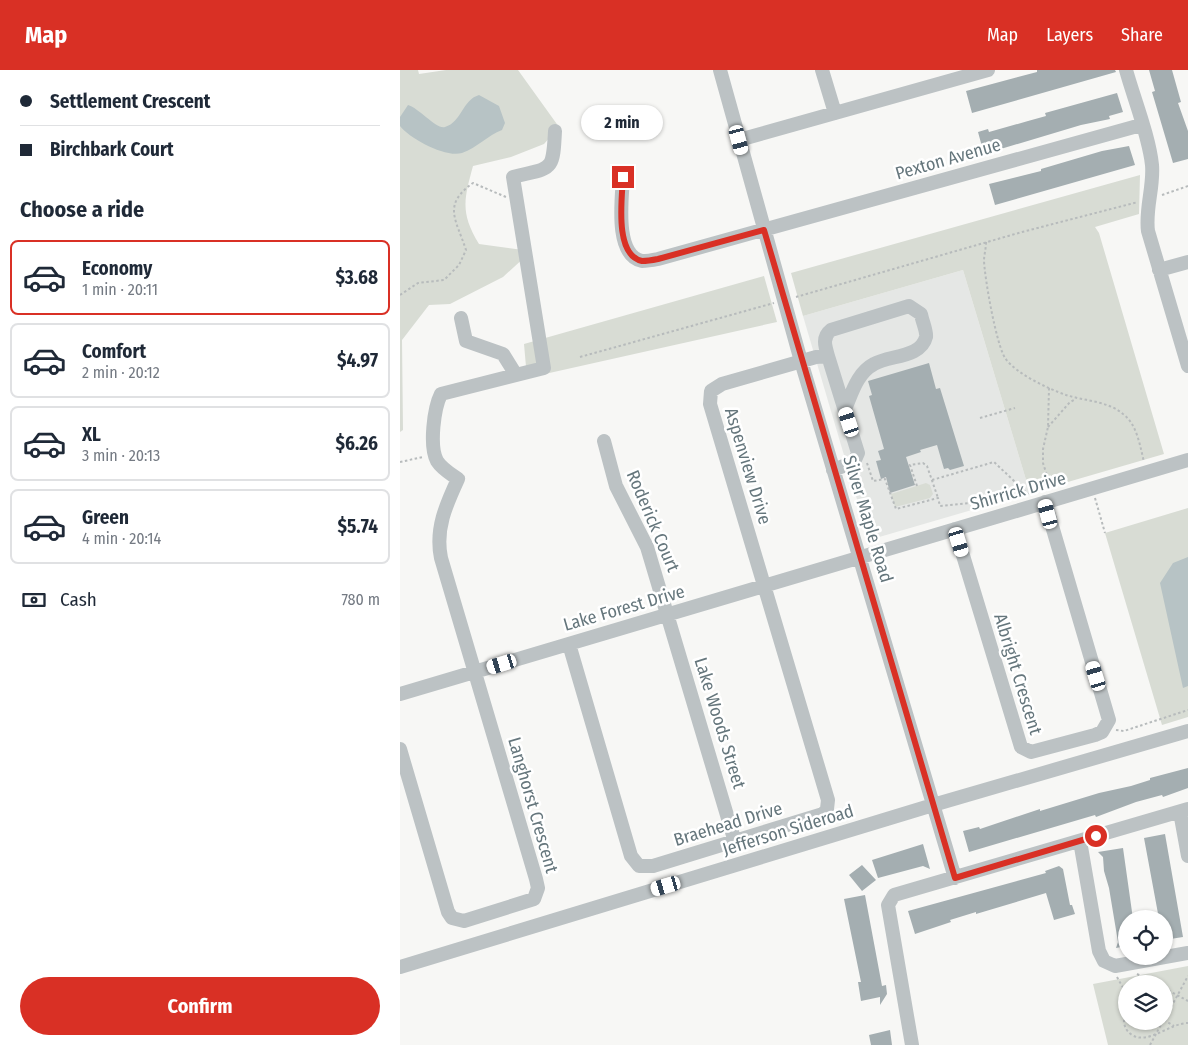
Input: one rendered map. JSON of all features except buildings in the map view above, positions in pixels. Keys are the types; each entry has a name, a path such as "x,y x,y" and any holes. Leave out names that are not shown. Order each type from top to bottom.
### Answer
{"street":[{"name":"Silver Maple Road","path":"720,70 801,361 955,878"},
{"path":"822,70 835,113"},
{"path":"739,140 988,70"},
{"path":"1126,70 1152,162 1148,231 1187,363"},
{"name":"Pexton Avenue","path":"623,177 621,206 623,241 631,255 642,261 658,259 1141,125"},
{"path":"474,672 439,551 442,516 458,479 441,467 436,459 435,406 441,394 544,368 513,177 546,168 554,160 555,131"},
{"path":"1159,270 1188,262"},
{"path":"833,470 854,462 858,453 828,356 824,341 826,334 831,330 909,306 921,314 926,335 922,344 917,350 873,364 859,378 845,409"},
{"path":"461,318 466,341 503,354 516,375"},
{"path":"801,361 828,356"},
{"name":"Aspenview Drive","path":"765,586 710,397 716,387 722,384 801,361"},
{"name":"Roderick Court","path":"604,441 616,486 647,547 668,615"},
{"name":"Shirrick Drive","path":"859,558 1188,460"},
{"name":"Albright Crescent","path":"955,529 1021,747 1031,752 1095,735 1102,732 1109,720 1045,502"},
{"name":"Lake Forest Drive","path":"400,694 859,558"},
{"name":"Braehead Drive","path":"569,644 634,861 646,867 735,842 818,817 823,814 828,805 765,586"},
{"name":"Lake Woods Street","path":"668,615 735,842"},
{"name":"Langhorst Crescent","path":"400,750 448,912 452,918 464,920 534,899 538,888 536,879 474,672"},
{"name":"Jefferson Sideroad","path":"400,967 933,805 1188,731"},
{"path":"912,1045 888,905 894,895 1184,810 1188,856"},
{"path":"1080,841 1099,951 1104,961 1115,966 1188,952"}],"path":[{"path":"400,295 418,283 444,280 459,266 466,250 453,211 459,193 473,183 518,202"},
{"path":"580,357 1188,186"},
{"path":"986,242 984,261 995,327 1006,358 1025,375 1049,388 1077,398 1109,404 1125,415 1135,430 1144,462"},
{"path":"1049,388 1048,427 1043,449 1043,463 1051,489"},
{"path":"1048,427 1070,402 1077,398"},
{"path":"980,418 1015,408"},
{"path":"400,462 426,456"},
{"path":"865,458 873,482 885,479 894,509 938,498"},
{"path":"932,480 994,462 1030,495"},
{"path":"917,486 910,465 923,463 927,466 940,506 981,502 986,508"},
{"path":"1093,488 1105,533"},
{"path":"1114,729 1124,731 1188,710"},
{"path":"1135,972 1140,975"},
{"path":"1173,1003 1188,976"},
{"path":"1173,994 1188,1001"},
{"path":"1128,1030 1130,1033 1141,1038 1188,1023"},
{"path":"1150,1045 1158,1030"}],"shaded area":[{"path":"400,70 418,70 419,74 446,70 518,70 559,127 544,144 511,157 473,166 467,188 466,214 479,244 523,250 526,256 503,277 450,304 429,305 402,340 403,430 400,432"},
{"path":"479,95 499,106 505,123 502,130 462,153 447,153 438,150 420,142 400,126 400,117 408,105 437,125 445,127 455,121 469,101"},
{"path":"1140,175 1139,214 1095,227 1099,233 1164,454 1030,493 963,270 803,316 791,273"},
{"path":"963,270 1030,493 869,540 803,316"},
{"path":"764,276 777,322 527,378 524,344"},
{"path":"926,483 930,485 933,494 930,498 895,507 891,494"},
{"path":"1188,508 1188,717 1162,725 1105,533"},
{"path":"1188,557 1188,686 1183,688 1160,583 1173,563"},
{"path":"1188,966 1188,1045 1108,1045 1093,984 1118,979 1118,1030 1173,1030 1173,975 1140,975"}],"route":[{"path":"623,177 621,206 623,241 631,255 642,261 658,259 764,230 801,361 955,878 1096,836"}]}
